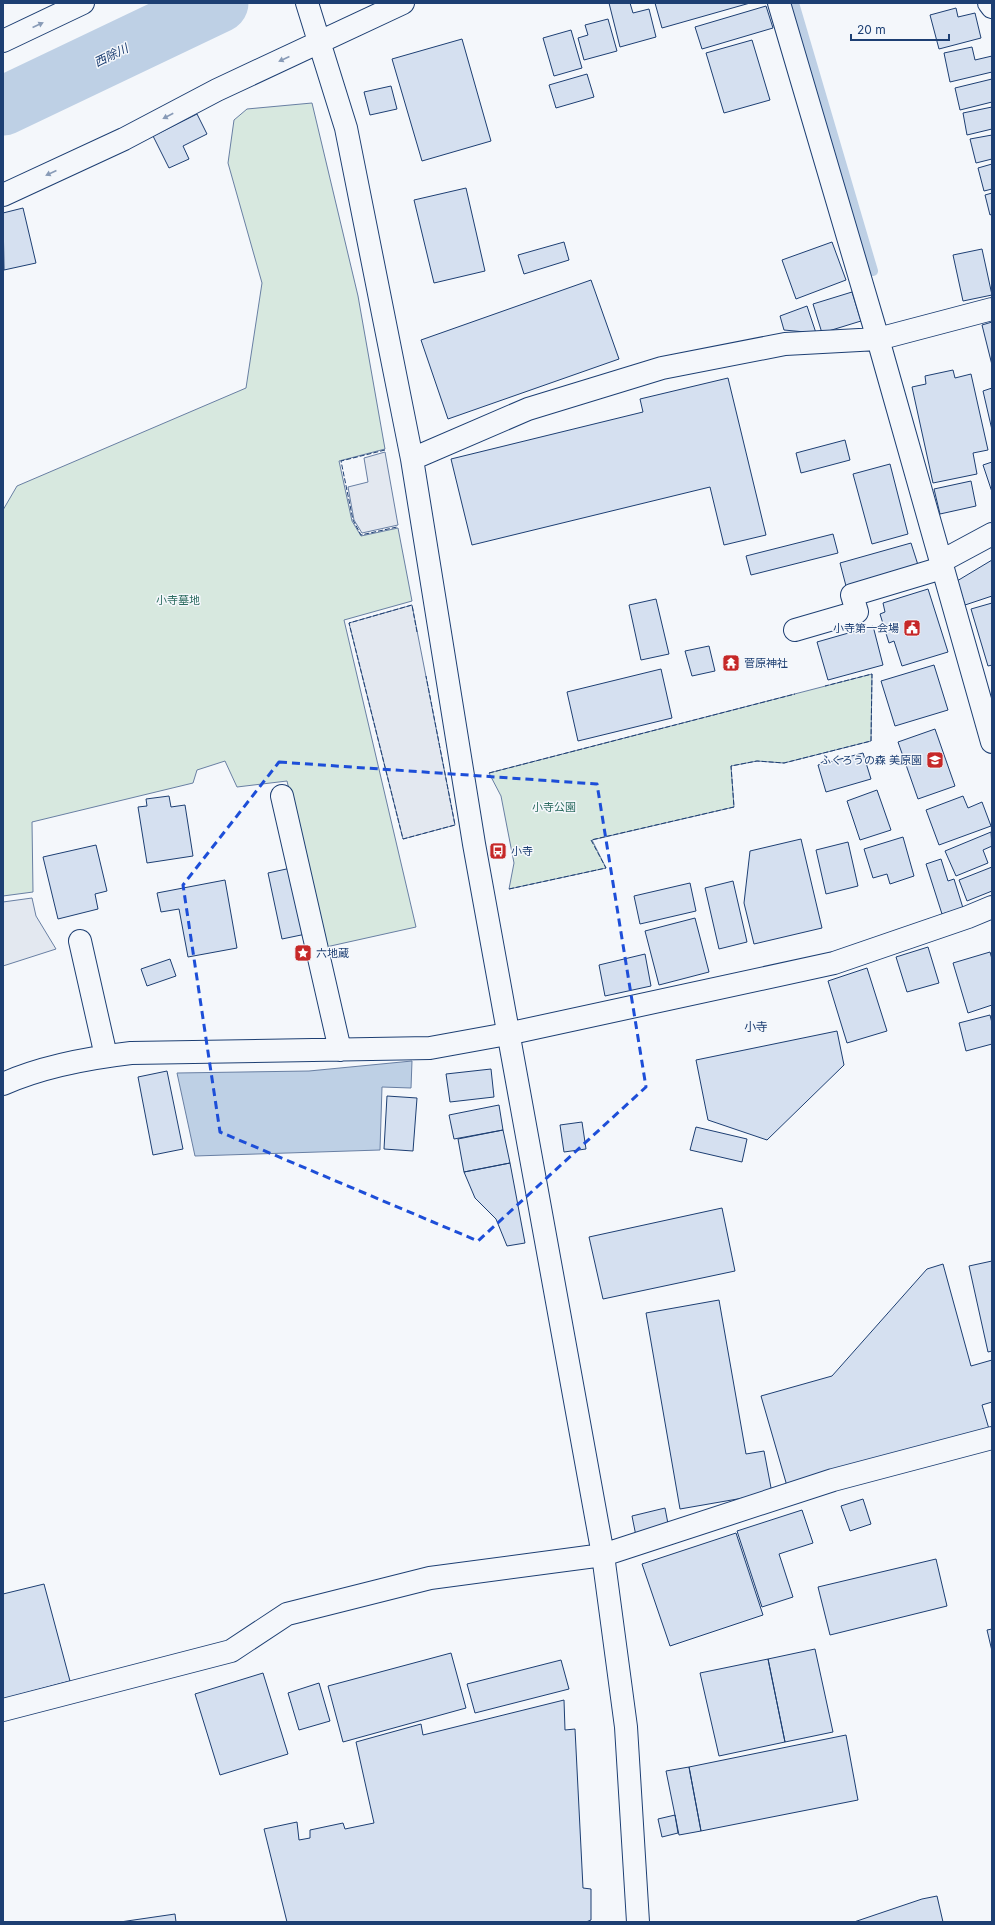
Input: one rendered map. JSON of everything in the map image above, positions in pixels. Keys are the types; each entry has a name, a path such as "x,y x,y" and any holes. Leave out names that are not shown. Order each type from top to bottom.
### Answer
{"street":[{"path":"3,41 82,3"},
{"path":"3,195 124,139 217,90 403,3"},
{"path":"779,3 878,339 992,742"},
{"path":"989,3 992,7"},
{"path":"308,7 346,128 412,459 467,806 507,1034 603,1554 626,1727 638,1922"},
{"path":"412,459 528,409 662,368 785,344 878,339 992,309"},
{"path":"796,630 857,612 852,596 941,565 992,534"},
{"path":"282,796 340,1050"},
{"path":"3,1084 21,1076 85,1059 131,1053 430,1048 507,1034 834,963 968,917 992,907"},
{"path":"80,941 106,1056"},
{"path":"3,1710 231,1651 287,1614 430,1578 603,1554 833,1480 992,1438"}],"highlighted area":[{"path":"279,762 597,784 646,1087 478,1241 220,1132 183,885"}],"green space":[{"name":"小寺墓地","path":"312,103 358,296 385,449 339,461 352,521 361,536 398,528 412,601 344,620 416,927 326,947 287,781 237,787 225,761 197,770 193,783 32,822 33,892 3,896 3,510 17,486 246,388 262,283 228,163 234,120 247,109"},
{"name":"小寺公園","path":"872,674 871,741 784,763 757,761 731,766 734,807 592,840 606,868 509,889 514,863 501,796 489,773"}],"shaded area":[{"path":"385,452 398,525 362,533 354,520 348,487 368,482 364,458"},
{"path":"412,605 455,825 403,839 349,623"},
{"path":"32,898 36,916 56,949 3,966 3,902"}],"water":[{"path":"412,1061 411,1088 382,1087 380,1150 195,1156 177,1073 309,1071"}],"building":[{"path":"609,3 630,3 633,13 649,9 656,37 620,47"},
{"path":"655,3 750,3 662,28"},
{"path":"766,6 773,28 702,49 695,27"},
{"path":"956,8 958,17 975,13 981,38 939,49 930,15"},
{"path":"608,19 617,51 584,60 578,38 588,35 585,25"},
{"path":"571,30 582,68 554,76 543,38"},
{"path":"462,39 491,141 422,161 392,59"},
{"path":"752,40 770,100 724,113 706,53"},
{"path":"972,47 975,60 992,56 992,72 950,82 944,53"},
{"path":"587,74 594,97 556,108 549,85"},
{"path":"992,79 992,102 960,110 955,88"},
{"path":"391,86 397,109 370,115 364,92"},
{"path":"992,107 992,129 967,135 963,113"},
{"path":"197,114 207,134 183,146 189,159 169,168 153,136"},
{"path":"992,135 992,159 976,163 970,139"},
{"path":"992,164 992,189 984,191 978,168"},
{"path":"466,188 485,271 434,283 414,200"},
{"path":"992,193 992,214 990,215 985,195"},
{"path":"23,208 36,263 4,270 3,213"},
{"path":"564,242 569,260 524,274 518,255"},
{"path":"832,242 846,280 796,299 782,260"},
{"path":"982,249 992,295 963,301 953,255"},
{"path":"591,280 619,359 448,419 421,340"},
{"path":"852,292 861,321 822,333 813,304"},
{"path":"807,306 816,333 784,330 780,316"},
{"path":"992,322 992,365 982,325"},
{"path":"953,370 955,378 971,374 988,450 973,453 977,474 933,483 912,387 926,384 925,376"},
{"path":"728,378 766,535 724,545 710,487 472,545 451,459 643,412 640,399"},
{"path":"992,388 992,430 983,391"},
{"path":"845,440 850,460 801,473 796,453"},
{"path":"992,462 992,492 983,465"},
{"path":"890,464 908,534 872,544 853,474"},
{"path":"971,481 976,506 940,514 934,489"},
{"path":"833,534 838,553 751,575 746,556"},
{"path":"911,543 918,565 846,586 840,563"},
{"path":"992,560 992,596 965,605 957,581"},
{"name":"小寺第一会場","path":"928,589 948,652 902,666 894,641 889,643 880,614 885,612 883,603"},
{"path":"656,599 669,654 641,660 629,605"},
{"path":"992,603 992,665 988,666 971,609"},
{"path":"873,626 883,665 828,680 817,642"},
{"path":"709,646 715,671 692,676 685,651"},
{"path":"934,665 948,710 895,726 881,681"},
{"path":"661,669 672,718 578,741 567,692"},
{"path":"935,729 955,786 918,799 898,742"},
{"path":"863,753 871,779 826,792 818,765"},
{"path":"877,790 891,830 860,840 847,801"},
{"path":"169,796 171,807 185,805 193,856 147,863 138,807 147,806 146,799"},
{"path":"963,796 968,808 982,802 991,826 939,845 926,810"},
{"path":"991,832 992,846 983,850 988,863 956,876 945,851"},
{"path":"903,837 914,876 890,884 887,874 873,878 864,849"},
{"path":"801,839 822,928 754,944 744,903 750,851"},
{"path":"848,842 858,886 826,894 816,850"},
{"path":"96,845 107,891 95,894 98,909 58,919 43,857"},
{"path":"941,859 948,881 954,879 963,908 942,914 926,864"},
{"path":"992,867 992,891 967,901 959,880"},
{"path":"291,868 306,934 282,939 268,873"},
{"path":"225,880 237,948 188,957 179,909 161,912 157,893"},
{"path":"733,881 747,942 719,949 705,888"},
{"path":"690,883 696,911 640,924 634,896"},
{"path":"695,918 709,972 659,985 645,931"},
{"path":"928,947 939,983 907,992 896,957"},
{"path":"990,952 992,959 992,1005 968,1013 953,963"},
{"path":"645,954 651,986 605,996 599,965"},
{"path":"170,959 176,976 147,986 141,969"},
{"path":"867,968 887,1031 847,1043 828,981"},
{"path":"990,1015 992,1023 992,1044 966,1051 959,1023"},
{"path":"837,1031 844,1065 767,1140 708,1120 696,1060"},
{"path":"491,1069 494,1097 450,1102 446,1074"},
{"path":"167,1071 183,1149 153,1155 138,1077"},
{"path":"387,1096 417,1098 413,1151 384,1149"},
{"path":"499,1105 503,1130 454,1139 449,1115"},
{"path":"582,1122 586,1149 564,1152 560,1125"},
{"path":"696,1127 747,1139 742,1162 690,1150"},
{"path":"503,1130 510,1163 464,1172 458,1139"},
{"path":"510,1163 525,1243 507,1246 496,1219 475,1198 464,1172"},
{"path":"722,1208 735,1271 603,1299 589,1237"},
{"path":"992,1261 992,1351 988,1352 969,1266"},
{"path":"943,1264 971,1366 992,1360 992,1402 982,1405 989,1429 787,1486 761,1396 832,1376 927,1269"},
{"path":"719,1300 746,1454 764,1451 772,1493 680,1509 646,1313"},
{"path":"863,1499 871,1524 850,1531 841,1506"},
{"path":"665,1508 669,1529 636,1536 632,1516"},
{"path":"802,1510 813,1543 779,1554 793,1597 762,1607 737,1531"},
{"path":"736,1533 763,1615 670,1646 642,1564"},
{"path":"936,1559 947,1606 830,1635 818,1587"},
{"path":"44,1584 70,1681 3,1699 3,1594"},
{"path":"992,1629 992,1651 987,1630"},
{"path":"815,1649 833,1732 785,1742 768,1659"},
{"path":"451,1653 466,1708 343,1742 328,1686"},
{"path":"768,1659 785,1742 719,1756 700,1673"},
{"path":"561,1660 569,1689 475,1713 467,1684"},
{"path":"263,1673 288,1754 220,1775 195,1694"},
{"path":"319,1683 330,1721 299,1730 288,1693"},
{"path":"564,1700 565,1730 575,1729 583,1888 591,1889 591,1920 586,1922 287,1922 264,1829 297,1822 299,1840 310,1838 310,1830 343,1823 345,1829 374,1823 356,1742 421,1724 423,1735"},
{"path":"846,1735 858,1800 701,1831 689,1767"},
{"path":"689,1767 701,1831 679,1835 666,1771"},
{"path":"675,1815 678,1833 662,1837 658,1819"},
{"path":"937,1896 943,1922 854,1922 922,1899"},
{"path":"175,1914 176,1922 120,1922"}],"waterway":[{"name":"西除川","path":"3,106 219,3"},
{"path":"794,3 873,271"}],"fence":[{"path":"385,450 341,461 353,520 361,535 397,527"},
{"path":"417,632 412,605 349,623 403,839 455,825 426,676"},
{"path":"509,889 606,868 591,840 734,807 731,766 757,761 784,763 871,741 872,674 825,686"},
{"path":"489,773 795,694"}],"place":[{"name":"小寺第一会場","path":"912,628"},
{"name":"菅原神社","path":"731,663"},
{"name":"ふくろうの森 美原園","path":"935,760"},
{"name":"小寺","path":"498,851"},
{"name":"六地蔵","path":"303,953"}],"district":[{"name":"小寺","path":"756,1026"}]}
